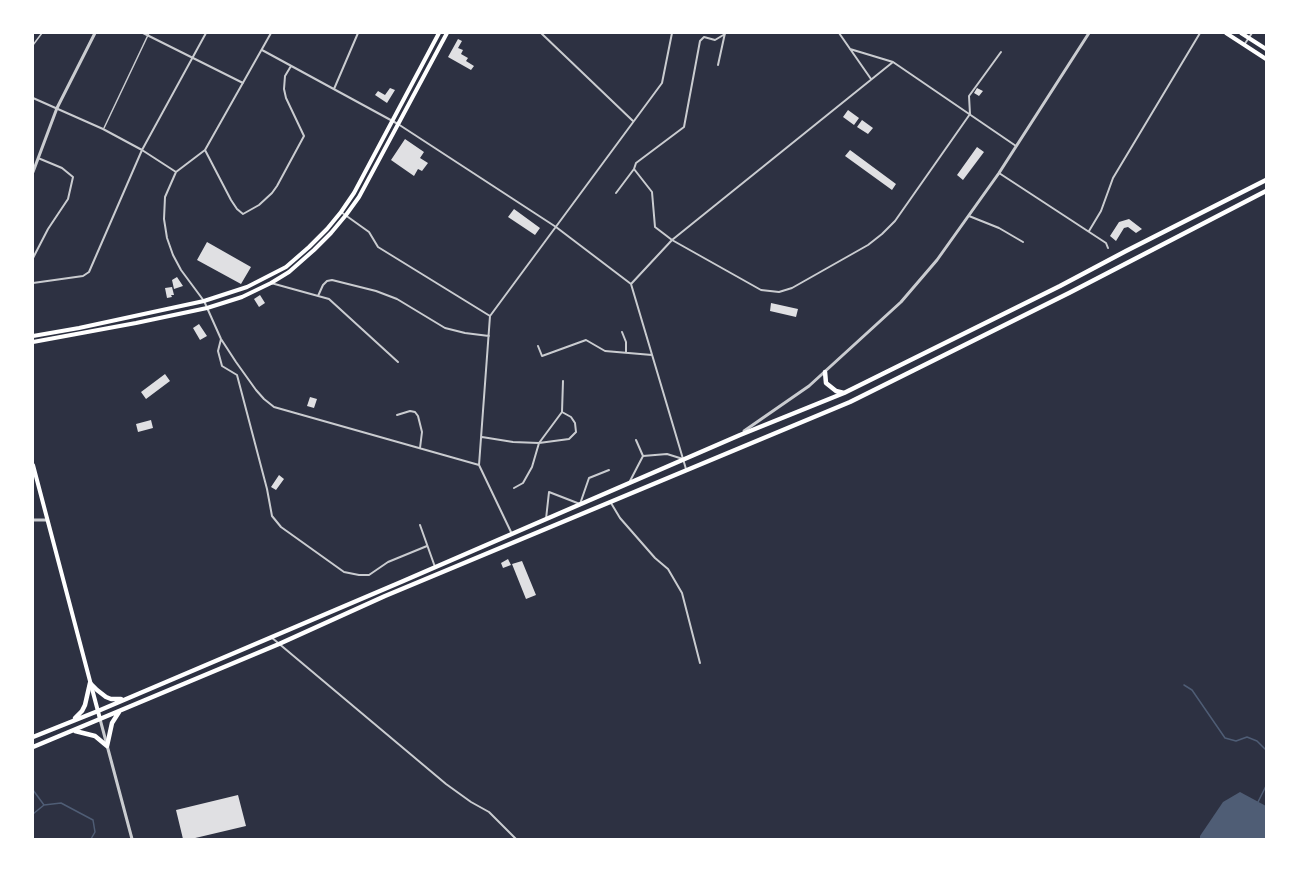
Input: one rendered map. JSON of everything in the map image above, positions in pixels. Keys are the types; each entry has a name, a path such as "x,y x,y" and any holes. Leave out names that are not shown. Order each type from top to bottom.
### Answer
{"highway":[{"path":"33,737 401,582 683,459 844,393 1060,286 1266,180"},
{"path":"33,747 850,402 1266,191"},
{"path":"825,372 826,383 836,391 844,393"},
{"path":"401,582 399,586 401,590"},
{"path":"90,683 111,699 124,699"},
{"path":"72,721 85,705 90,683"},
{"path":"72,731 95,736 107,746 112,723 120,710"}],"main road":[{"path":"33,336 204,301 247,286 286,267 344,214 439,33"},
{"path":"33,342 207,308 242,297 290,272 314,250 359,197 447,33"},
{"path":"1226,33 1266,59"},
{"path":"1241,33 1266,49"},
{"path":"33,465 100,719"}],"street":[{"path":"33,172 57,108 96,33"},
{"path":"143,33 243,83"},
{"path":"33,283 83,276 89,272 142,150 206,33"},
{"path":"271,33 206,150 177,172 165,197 164,219 173,255 204,301 221,339 256,390 274,407 480,465"},
{"path":"334,89 358,33"},
{"path":"541,33 633,121"},
{"path":"512,534 480,465 490,316 662,83 672,33"},
{"path":"715,40 725,33"},
{"path":"718,65 725,33"},
{"path":"839,33 871,79"},
{"path":"740,435 825,372 901,302 937,261 999,173 1089,33"},
{"path":"1089,231 1101,211 1113,178 1200,33"},
{"path":"1244,45 1252,33"},
{"path":"616,193 636,163 684,127 700,41 704,37 722,45"},
{"path":"850,49 893,62 1016,146"},
{"path":"261,50 398,123 556,227 631,284 687,471"},
{"path":"634,169 652,192 655,227 672,240 761,290 779,292 792,288 868,244 895,221 970,114 969,96 1001,52"},
{"path":"631,284 672,240 893,62"},
{"path":"206,150 231,200 243,214 260,205 272,194 304,136 286,98 284,88 285,76 291,66"},
{"path":"33,99 103,129 177,172"},
{"path":"33,258 48,229 69,199 72,177 62,168 38,158"},
{"path":"999,173 1107,243 1108,248"},
{"path":"344,214 369,232 378,247 490,316"},
{"path":"969,216 999,228 1023,242"},
{"path":"318,296 323,285 332,280 397,299 445,328 489,336"},
{"path":"271,283 334,302 398,362"},
{"path":"622,332 626,342 626,352"},
{"path":"221,339 218,351 222,366 237,375 272,516 281,527 344,572 359,575 369,575 388,562 427,546"},
{"path":"538,346 542,356 586,340 605,351 652,354"},
{"path":"514,489 523,483 532,467 539,443 562,412 563,381"},
{"path":"397,415 410,411 415,412 418,416 422,432 420,448"},
{"path":"482,437 539,443 569,439 576,432 575,423 571,417 562,412"},
{"path":"636,440 643,456"},
{"path":"643,456 667,454 683,459"},
{"path":"629,483 643,456"},
{"path":"546,519 549,492 580,504 589,478 609,470"},
{"path":"611,503 620,518 655,558 668,569 682,593 700,663"},
{"path":"33,520 47,520"},
{"path":"420,525 435,567"},
{"path":"271,637 446,784 489,812 516,839"},
{"path":"100,719 132,839"}],"lane":[{"path":"33,45 42,33"},
{"path":"103,129 148,34"}],"water":[{"path":"1240,792 1266,806 1266,839 1200,839 1223,802"}],"building":[{"path":"458,39 462,41 458,48 463,50 461,54 468,58 466,61 474,66 471,70 448,57"},
{"path":"390,88 395,90 387,103 375,95 378,91 385,95"},
{"path":"977,88 983,91 979,96 974,93"},
{"path":"848,110 859,118 854,125 843,117"},
{"path":"862,120 873,128 868,134 857,127"},
{"path":"405,139 424,152 420,158 428,163 422,171 418,169 414,176 391,160"},
{"path":"977,147 984,152 963,180 957,175"},
{"path":"850,150 896,184 892,190 845,156"},
{"path":"514,209 540,228 535,235 508,217"},
{"path":"1129,219 1142,229 1136,233 1128,227 1124,228 1116,241 1110,236 1119,222"},
{"path":"207,242 251,267 241,284 197,260"},
{"path":"177,277 183,286 174,289 172,280"},
{"path":"172,287 174,295 167,298 165,288"},
{"path":"260,295 265,303 259,307 254,299"},
{"path":"771,303 798,309 796,317 770,311"},
{"path":"199,324 207,336 200,340 193,328"},
{"path":"165,374 170,381 146,399 141,392"},
{"path":"310,397 317,399 314,408 307,406"},
{"path":"151,420 153,428 138,432 136,424"},
{"path":"279,475 284,479 276,490 271,487"},
{"path":"508,559 511,565 503,568 501,563"},
{"path":"522,561 536,595 526,599 512,564"},
{"path":"238,795 246,826 183,839 176,810"}],"waterway":[{"path":"1184,685 1192,690 1225,738 1236,741 1247,737 1257,741 1266,750"},
{"path":"1258,802 1266,786"},
{"path":"33,790 44,805 61,803 93,820 95,832 91,839"},
{"path":"33,814 44,805"}]}
